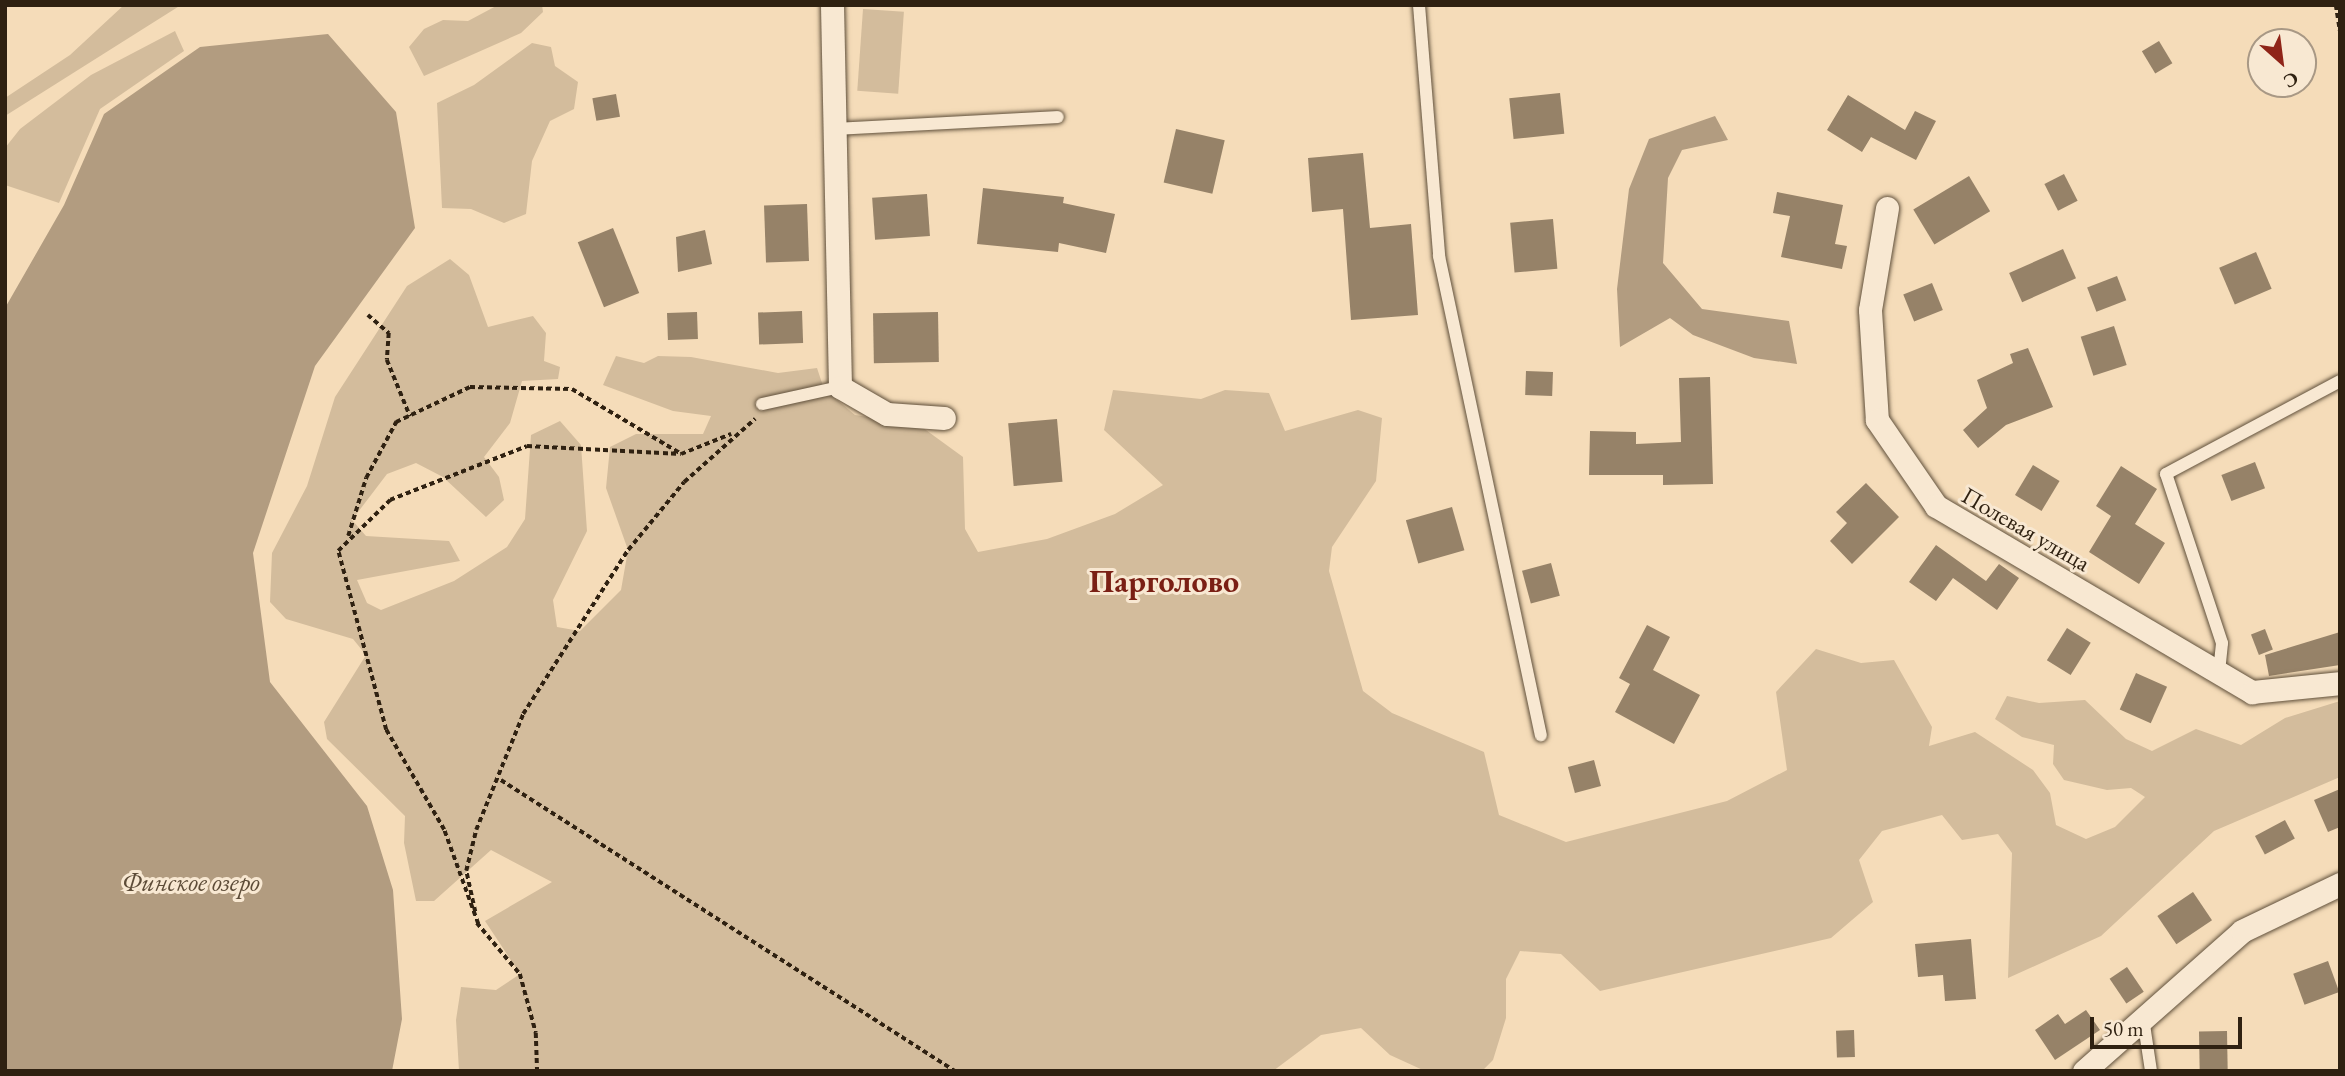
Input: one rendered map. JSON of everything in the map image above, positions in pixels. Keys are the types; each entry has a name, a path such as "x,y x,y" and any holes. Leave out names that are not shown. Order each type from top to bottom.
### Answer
{"street":[{"path":"832,5 840,387 887,414 944,418"},
{"name":"Полевая улица","path":"1887,208 1870,310 1877,419 1936,506 2252,692 2340,682"},
{"path":"2084,1071 2242,931 2340,884"}],"lane":[{"path":"1419,5 1439,256 1541,735"},
{"path":"836,130 1058,117"},
{"path":"2219,672 2222,643 2166,474 2340,381"},
{"path":"762,404 840,387"},
{"path":"2143,1018 2151,1071"}],"path":[{"path":"2336,5 2340,31"},
{"path":"368,315 389,333 387,360 410,416"},
{"path":"348,538 366,478 396,422 470,387 572,388 681,453"},
{"path":"478,924 466,871 476,830 501,780 523,714 628,550 731,434 681,453 527,446 390,500 348,538 338,551 386,730 444,830 478,924 520,974 536,1033 537,1071"},
{"path":"501,780 955,1071"}],"shaded area":[{"path":"124,5 181,5 5,116 5,98 70,55"},
{"path":"498,5 542,5 543,12 521,33 424,76 409,47 424,29 443,20 468,21"},
{"path":"863,9 904,12 898,94 857,91"},
{"path":"175,31 184,51 100,109 59,203 5,185 5,148 20,129 91,75"},
{"path":"532,43 551,47 555,66 578,82 574,109 550,121 532,161 526,214 504,223 471,209 442,208 437,103 474,85"},
{"path":"450,259 469,275 488,327 533,316 546,333 544,361 560,367 558,379 522,381 510,423 484,457 499,477 504,500 486,517 443,477 416,463 387,474 352,520 366,536 449,541 460,561 357,580 367,603 381,610 454,581 507,547 525,519 531,435 560,421 581,445 587,531 553,600 557,627 580,631 621,590 628,550 606,488 610,447 636,434 703,434 711,416 673,411 603,385 616,356 644,363 658,356 691,357 778,373 817,368 824,389 855,415 919,425 963,457 965,529 978,552 1047,539 1115,514 1163,485 1104,430 1113,390 1201,399 1225,390 1269,393 1285,431 1358,410 1382,418 1376,481 1332,547 1329,571 1363,691 1392,713 1484,752 1499,815 1566,842 1727,801 1787,770 1776,692 1816,649 1861,663 1894,660 1932,727 1929,746 1975,732 2033,770 2050,793 2056,825 2086,839 2115,827 2145,797 2131,788 2107,790 2064,780 2053,764 2054,745 2022,737 1995,719 2007,696 2039,703 2085,700 2126,739 2152,751 2196,729 2241,745 2285,718 2340,701 2340,777 2214,831 2101,936 2008,978 2012,853 1998,834 1962,840 1942,815 1882,831 1859,860 1873,902 1831,938 1600,991 1561,954 1520,951 1506,979 1506,1018 1493,1060 1482,1071 1425,1071 1390,1055 1361,1028 1321,1035 1273,1071 459,1071 456,1020 461,987 496,990 520,974 485,921 552,882 491,850 434,901 416,901 404,843 405,816 327,739 324,722 366,655 353,639 286,619 270,602 272,553 307,486 335,397 407,286"}],"water":[{"name":"Финское озеро","path":"328,34 396,112 415,228 315,366 253,553 270,682 367,806 393,890 402,1019 392,1071 5,1071 5,308 64,205 104,114 200,47"},
{"path":"1715,116 1728,140 1682,150 1668,178 1663,263 1702,309 1789,321 1797,364 1754,358 1693,335 1670,318 1620,347 1617,289 1629,189 1649,139"}],"building":[{"path":"2159,41 2172,63 2155,74 2142,51"},
{"path":"1560,93 1564,134 1514,139 1509,98"},
{"path":"616,94 620,117 596,121 592,98"},
{"path":"1848,95 1905,130 1915,111 1936,121 1916,160 1871,137 1862,152 1827,130"},
{"path":"1176,129 1225,140 1212,194 1164,183"},
{"path":"1363,153 1370,228 1411,224 1418,315 1351,320 1343,209 1312,212 1308,158"},
{"path":"2064,174 2078,201 2058,211 2044,184"},
{"path":"1969,176 1990,211 1934,245 1913,209"},
{"path":"983,188 1064,197 1063,203 1115,214 1106,253 1059,243 1058,252 977,244"},
{"path":"1777,192 1843,205 1835,244 1847,246 1842,269 1781,257 1790,216 1773,213"},
{"path":"927,194 930,236 875,240 872,198"},
{"path":"807,204 809,261 766,262 764,206"},
{"path":"1553,219 1557,269 1515,273 1510,223"},
{"path":"613,228 639,293 604,307 578,242"},
{"path":"705,230 712,264 678,272 676,237"},
{"path":"2063,249 2076,278 2022,302 2009,273"},
{"path":"2256,252 2272,289 2235,304 2219,268"},
{"path":"2117,276 2126,300 2096,312 2087,287"},
{"path":"1932,283 1943,310 1914,322 1903,295"},
{"path":"802,311 803,343 759,345 758,313"},
{"path":"697,312 698,339 668,340 667,313"},
{"path":"938,312 939,362 874,363 873,313"},
{"path":"2114,326 2127,365 2093,376 2081,337"},
{"path":"2028,348 2053,407 2006,425 1978,448 1963,430 1987,408 1977,380 2013,363 2010,354"},
{"path":"1526,371 1553,372 1552,396 1525,395"},
{"path":"1710,377 1713,484 1663,485 1663,475 1589,475 1590,431 1636,432 1636,444 1681,442 1679,378"},
{"path":"1057,419 1062,482 1014,486 1008,423"},
{"path":"2255,462 2265,488 2231,501 2221,475"},
{"path":"2033,465 2060,481 2042,511 2015,495"},
{"path":"2121,466 2157,489 2135,524 2165,543 2139,584 2089,552 2111,516 2096,506"},
{"path":"1866,483 1899,517 1852,564 1830,541 1847,523 1836,512"},
{"path":"1452,507 1464,550 1418,563 1406,520"},
{"path":"1936,545 1986,581 1999,564 2019,578 1997,610 1953,578 1936,601 1909,582"},
{"path":"1551,563 1560,596 1531,604 1522,571"},
{"path":"1647,625 1670,637 1653,670 1700,695 1674,744 1615,712 1630,684 1619,678"},
{"path":"2067,628 2091,643 2071,675 2047,660"},
{"path":"2265,629 2273,650 2259,655 2251,634"},
{"path":"2340,632 2340,665 2269,676 2265,655"},
{"path":"2136,673 2167,687 2151,723 2120,710"},
{"path":"1594,760 1601,786 1575,793 1568,767"},
{"path":"2340,789 2340,827 2328,832 2314,800"},
{"path":"2285,820 2295,839 2265,855 2255,836"},
{"path":"2193,892 2212,920 2176,944 2157,916"},
{"path":"1971,939 1976,999 1945,1001 1943,975 1918,977 1915,944"},
{"path":"2328,961 2339,992 2305,1005 2293,974"},
{"path":"2127,967 2144,992 2126,1004 2110,979"},
{"path":"2086,1010 2100,1030 2055,1060 2035,1030 2058,1014 2065,1024"},
{"path":"1854,1030 1855,1057 1837,1058 1836,1031"},
{"path":"2199,1031 2227,1031 2228,1071 2200,1071"}],"district":[{"name":"Парголово","path":"1164,581"}]}
